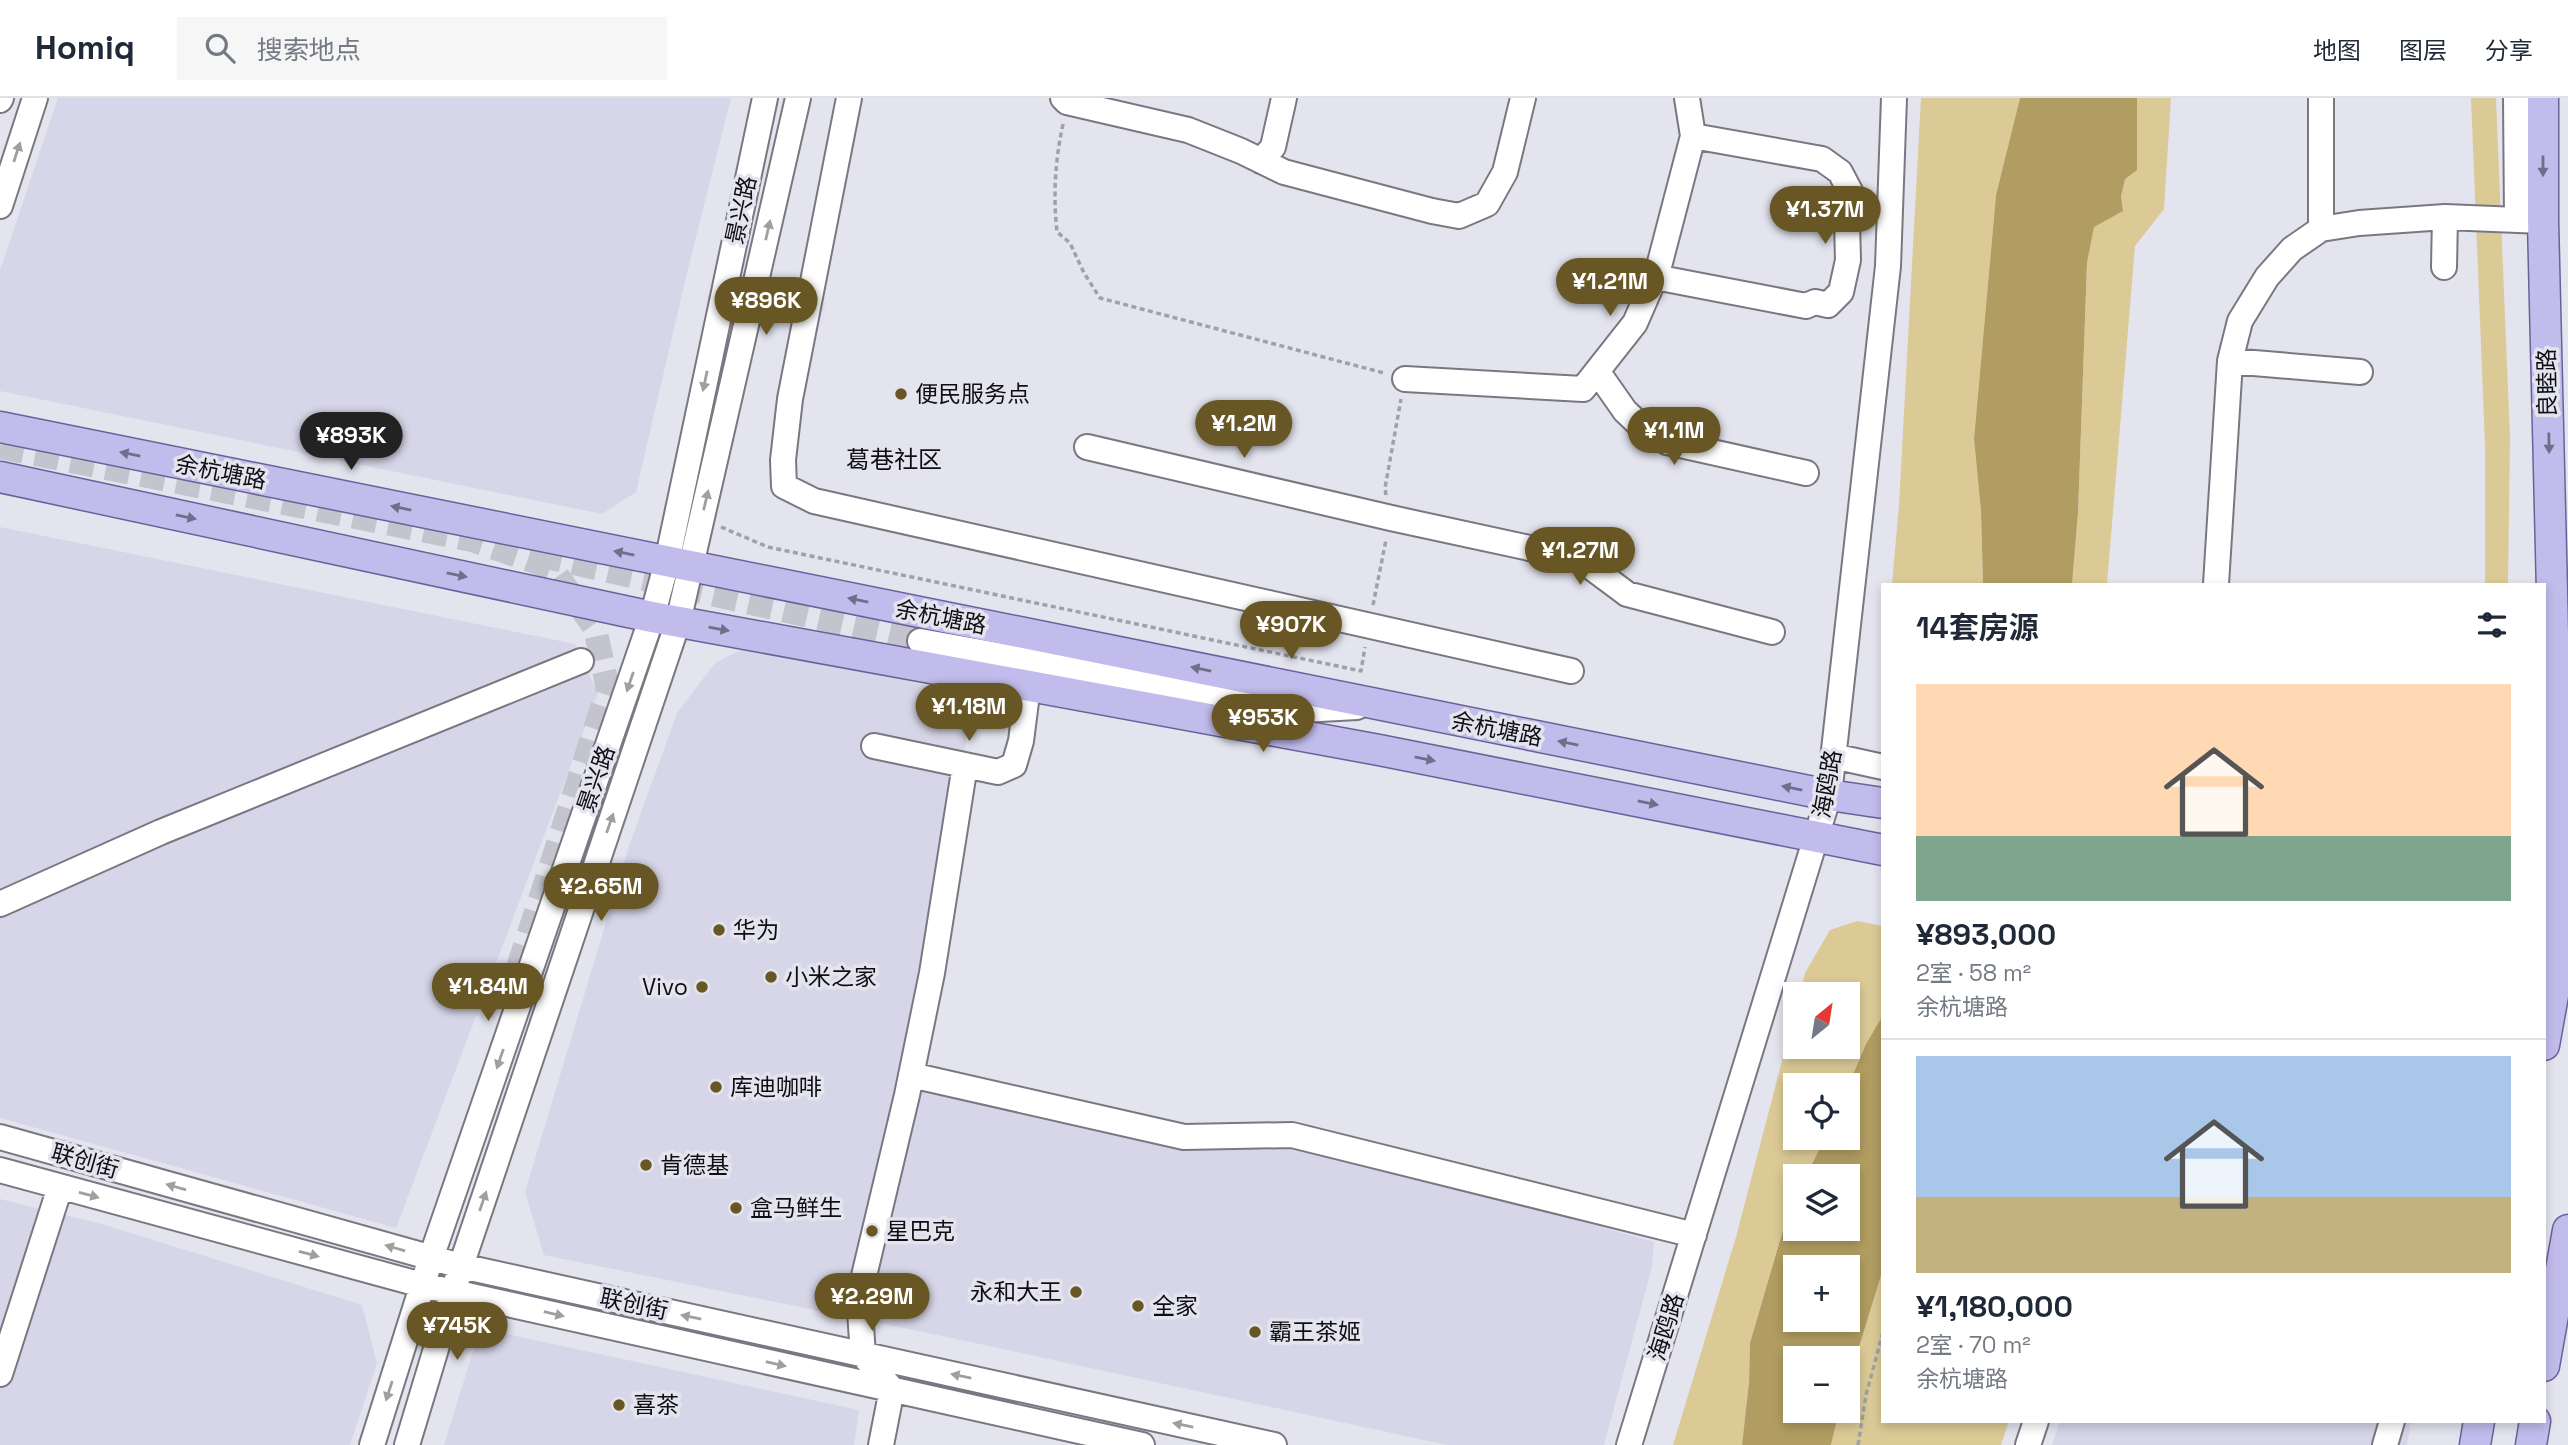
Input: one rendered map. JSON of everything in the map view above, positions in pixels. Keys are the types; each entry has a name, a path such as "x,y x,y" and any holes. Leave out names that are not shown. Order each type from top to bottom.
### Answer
{"main road":[{"name":"良睦路","path":"2543,98 2530,221 2544,583"},
{"name":"余杭塘路","path":"0,428 1829,795 1881,803"},
{"name":"余杭塘路","path":"0,477 665,620 1379,750 1881,850"},
{"name":"良睦路","path":"2546,622 2558,922 2556,973 2546,1033"},
{"path":"2546,1355 2568,1230"},
{"path":"2475,1445 2479,1423"},
{"path":"2531,1445 2535,1423"}],"street":[{"path":"0,206 35,98"},
{"name":"景兴路","path":"679,564 765,98"},
{"name":"景兴路","path":"407,1445 665,620 798,98"},
{"path":"849,98 790,399 783,460 784,486 814,501 1571,671"},
{"path":"1062,98 1067,102 1188,130 1284,172 1459,216 1487,204 1505,172 1523,98"},
{"path":"1261,161 1273,147 1284,98"},
{"path":"1405,379 1583,389 1635,323 1655,277 1693,136 1687,98"},
{"name":"海鸥路","path":"1629,1445 1829,795 1888,266 1894,98"},
{"path":"2321,98 2321,229"},
{"path":"2217,583 2230,361 2240,321 2267,277 2292,249 2321,229 2359,223 2445,217 2530,221 2516,98"},
{"path":"1655,277 1806,306 1815,302 1828,306 1841,292 1847,260 1847,222 1851,193 1840,172 1822,159 1693,136"},
{"path":"2444,267 2445,217"},
{"path":"2230,361 2360,372"},
{"path":"1597,371 1626,411 1644,429 1667,442 1806,473"},
{"path":"1087,447 1580,559 1627,594 1772,632"},
{"name":"景兴路","path":"372,1445 431,1258 665,620"},
{"path":"1379,750 1306,721 920,645 1301,710 1386,706"},
{"path":"0,904 161,832 581,661"},
{"path":"874,746 998,772 1014,765 1021,741 1028,686"},
{"path":"1833,756 1881,767"},
{"path":"881,1445 892,1390 863,1355 859,1297 932,973 965,765"},
{"path":"911,1075 1184,1137 1292,1135 1694,1235"},
{"name":"联创街","path":"0,1137 461,1266 1273,1445"},
{"name":"联创街","path":"0,1170 455,1293 1142,1445"},
{"path":"0,1374 60,1187"},
{"path":"2028,1445 2035,1423"},
{"path":"2385,1445 2391,1423"}],"path":[{"path":"1858,1445 1866,1395 1881,1339"}],"shaded area":[{"path":"58,98 731,98 636,492 602,514 0,391 0,270"},
{"path":"1921,98 2020,98 1996,195 1974,439 1981,511 1983,583 1892,583 1899,505"},
{"path":"2020,98 2137,98 2137,170 2125,179 2121,196 2123,211 2094,227 2087,263 2078,513 2072,583 1983,583 1981,511 1974,439 1996,195"},
{"path":"2137,98 2171,98 2164,209 2135,246 2107,583 2072,583 2078,513 2087,263 2094,226 2123,211 2121,196"},
{"path":"2471,98 2496,98 2510,438 2508,583 2485,583 2485,445"},
{"path":"0,527 575,644 598,693 396,1228 0,1118"},
{"path":"748,646 975,696 900,1072 926,1094 1295,1144 1375,1163 1654,1242 1652,1267 1604,1445 1447,1445 933,1334 544,1255 525,1192 629,846 677,713 715,663"},
{"path":"1857,921 1881,926 1881,1018 1860,1058 1860,982 1803,982 1805,973 1830,930"},
{"path":"1881,1018 1881,1276 1859,1346 1783,1346 1783,1423 1836,1423 1831,1445 1742,1445 1750,1343 1783,1230 1783,1241 1860,1241 1860,1164 1812,1164 1819,1150 1860,1150 1860,1073 1854,1073"},
{"path":"1783,1057 1860,1059 1854,1073 1783,1073 1783,1150 1819,1150 1812,1164 1783,1164 1783,1230 1750,1343 1742,1445 1673,1445 1736,1237"},
{"path":"0,1199 102,1224 362,1305 377,1363 350,1445 0,1445"},
{"path":"1881,1276 1881,1423 2008,1423 2001,1445 1831,1445 1836,1423 1860,1423 1859,1346"},
{"path":"507,1334 859,1410 854,1445 444,1445 474,1348"},
{"path":"2059,1423 2411,1423 2407,1445 2052,1445"}],"tunnel":[{"path":"0,447 472,540 552,568 595,628 608,689 512,986"},
{"path":"538,555 920,641"}],"place":[{"name":"便民服务点","path":"901,394"},
{"name":"华为","path":"719,930"},
{"name":"小米之家","path":"771,977"},
{"name":"Vivo","path":"702,987"},
{"name":"库迪咖啡","path":"716,1087"},
{"name":"肯德基","path":"646,1165"},
{"name":"盒马鲜生","path":"736,1208"},
{"name":"星巴克","path":"872,1231"},
{"name":"永和大王","path":"1076,1292"},
{"name":"全家","path":"1138,1306"},
{"name":"霸王茶姬","path":"1255,1332"},
{"name":"喜茶","path":"619,1405"}],"district":[{"name":"葛巷社区","path":"894,459"}]}
